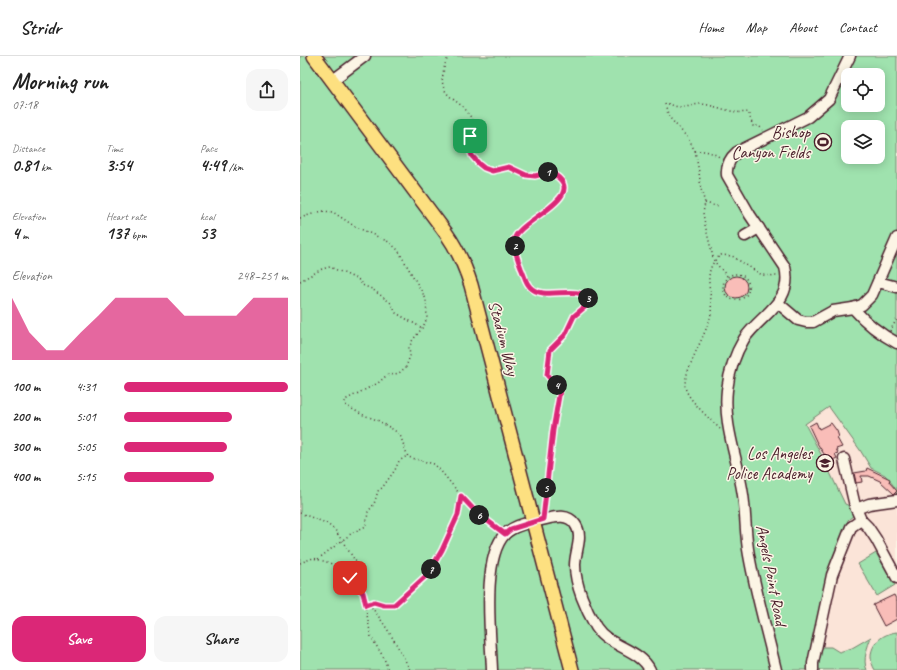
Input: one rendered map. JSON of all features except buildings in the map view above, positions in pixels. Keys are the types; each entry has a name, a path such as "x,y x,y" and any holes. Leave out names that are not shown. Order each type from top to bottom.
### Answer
{"main road":[{"name":"Stadium Way","path":"314,56 446,233 465,266 538,520 572,670"}],"street":[{"path":"333,80 365,56"},
{"path":"787,276 785,267 727,175 728,164 732,156 737,152 808,117 828,99 850,56"},
{"path":"745,236 759,228"},
{"path":"778,303 798,320 806,322 820,319 833,311 862,305 868,300 878,282 897,238"},
{"name":"Angels Point Road","path":"776,670 749,554 743,494 731,439 727,392 729,378 737,353 745,339 778,303 786,288 787,276"},
{"path":"878,282 893,286"},
{"path":"853,308 863,319 886,337 897,343"},
{"path":"844,459 856,509 861,520 876,539 897,578"},
{"path":"856,509 869,504 897,500"},
{"path":"492,670 489,583 492,563 498,543 511,529 538,520 565,517 574,522 579,533 575,565 576,577 589,614 604,637 643,660 650,670"},
{"path":"813,670 813,663 832,575 851,527 861,520"}],"path":[{"path":"449,56 446,61 442,78 445,92 468,111 472,122 468,145 479,164 492,171 509,167 526,175 535,176 550,172 560,177 564,186 562,194 551,207 538,218 524,226 516,235 514,241 518,258 527,283 530,288 538,292 547,294 564,292 583,294 589,300 586,306 574,316 565,335 550,350 547,375 560,390 538,520"},
{"path":"727,276 714,261 703,213 705,203 701,189 700,172 695,151 687,137 669,117 665,104 681,108 701,104 738,112 748,112 752,126 759,126 770,136"},
{"path":"695,151 704,150 715,154 728,164"},
{"path":"705,203 716,206 720,205"},
{"path":"300,218 322,211 333,212 354,226 389,242 398,250 426,299 427,318 422,328 412,341 409,348 410,356 406,367 399,373 386,376 378,383 345,400 345,405 361,414 378,420 394,430 400,436 407,456"},
{"path":"731,439 691,399 685,386 687,373 711,317 709,272 714,261 721,255 732,256 762,275 787,276"},
{"path":"300,281 322,269 330,267 359,280 362,285 372,289 391,303 396,313 422,328"},
{"path":"736,273 747,279 750,287 747,295 743,298 735,300 730,299 724,293 723,284 727,276 736,273"},
{"path":"886,337 897,319"},
{"path":"318,559 352,533 366,526 368,512 374,504 378,491 382,488 395,470 399,461 407,456 434,464 476,512 505,534"},
{"path":"368,605 374,602 384,605 394,605 428,574 442,550 458,515 461,496"},
{"path":"300,513 326,523 343,541 358,565 363,593 368,605 393,638 410,670"},
{"path":"300,563 313,558 330,563 350,578 363,593"},
{"path":"368,605 371,636 384,658 388,670"}],"shaded area":[{"name":"Los Angeles Police Academy","path":"816,328 897,371 897,670 802,670 764,556"}],"green space":[{"path":"300,56 897,56 897,494 893,485 885,475 871,468 829,407 805,424 845,504 852,507 854,515 848,520 829,573 808,670 300,670"},
{"path":"876,553 895,585 877,596 858,564"},
{"path":"897,632 897,670 875,670 871,657 874,645 884,636"},
{"path":"871,637 865,658 867,670 816,670 820,647 831,647 839,652 852,648"}],"place":[{"name":"Bishop Canyon Fields","path":"823,142"},
{"name":"Los Angeles Police Academy","path":"825,463"}],"route":[{"path":"350,578 363,593 366,605 374,602 384,605 394,605 428,574 442,550 458,515 461,496 476,512 505,534 511,529 543,519 547,472 560,390 555,382 547,375 550,350 565,335 574,316 586,306 589,300 583,294 564,292 547,294 530,288 518,258 514,241 516,235 524,226 538,218 551,207 562,194 564,186 560,177 550,172 535,176 526,175 509,167 492,171 484,168 472,156 468,145 470,136"}]}
